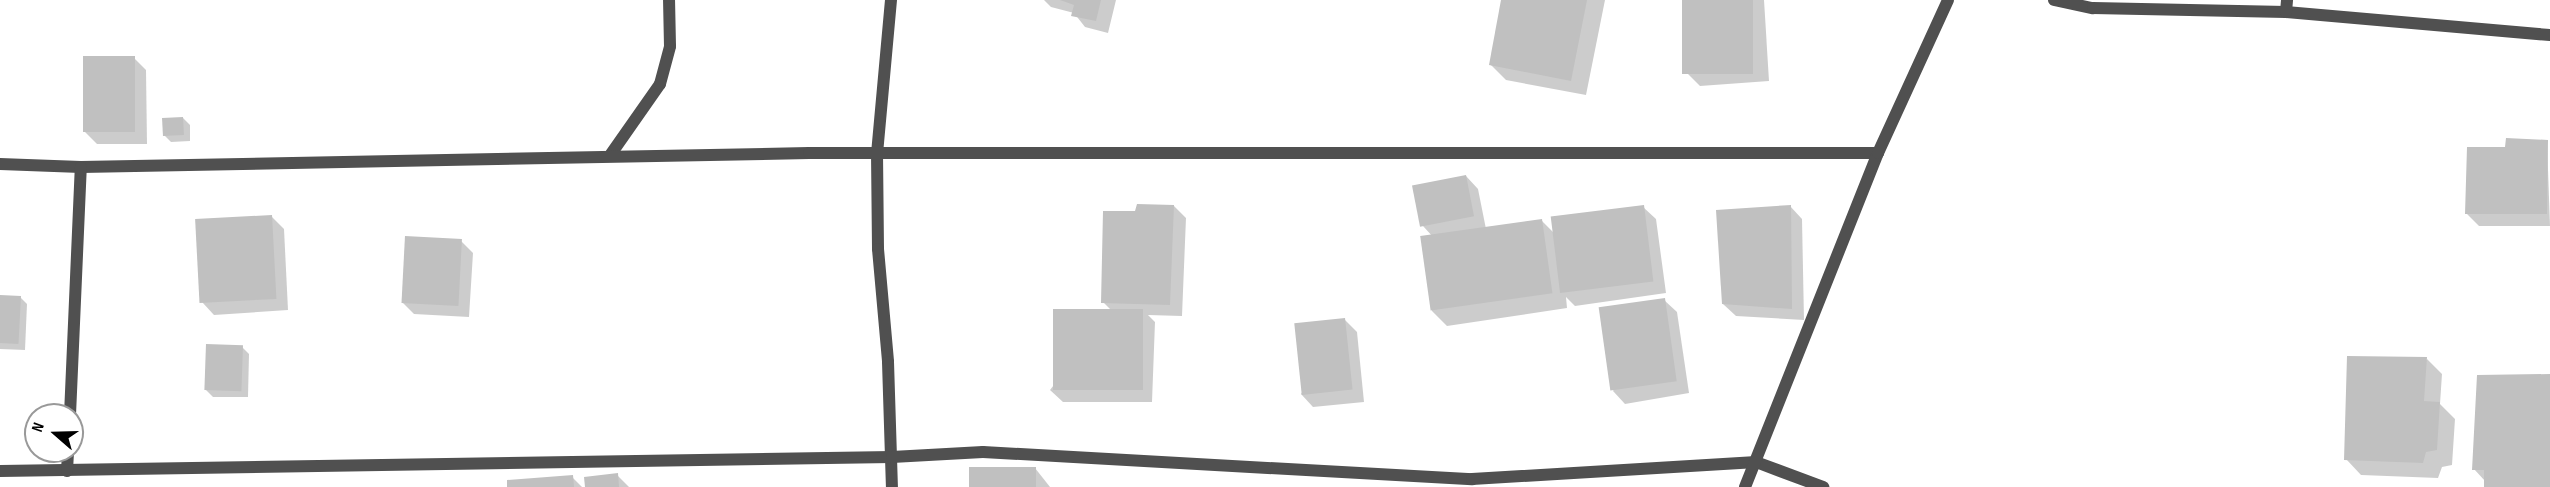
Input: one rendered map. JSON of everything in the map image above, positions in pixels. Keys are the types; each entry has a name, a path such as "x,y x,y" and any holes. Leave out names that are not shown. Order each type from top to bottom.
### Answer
{"street":[{"path":"611,154 660,84 670,46 669,0"},
{"path":"891,0 877,153 878,249 892,487"},
{"path":"1745,487 1878,153 1948,0"},
{"path":"2054,0 2104,9 2286,6 2550,35"},
{"path":"0,164 81,167 611,154 1614,150 1878,153"},
{"path":"71,403 81,167"},
{"path":"0,471 892,457 983,452 1472,479 1756,462 1823,487"},
{"path":"67,463 67,471"}],"building":[{"path":"1060,0 1101,0 1096,21 1071,16 1074,5"},
{"path":"1501,0 1587,0 1571,81 1489,65"},
{"path":"1682,0 1753,0 1753,74 1682,74"},
{"path":"83,56 135,56 135,132 83,132"},
{"path":"183,117 184,135 163,136 162,118"},
{"path":"2506,138 2548,140 2547,214 2465,214 2467,147 2505,147"},
{"path":"1466,175 1474,216 1420,227 1412,185"},
{"path":"1137,204 1174,205 1170,305 1101,303 1103,211 1135,211"},
{"path":"1644,205 1653,281 1560,293 1551,216"},
{"path":"1791,205 1792,309 1722,304 1716,210"},
{"path":"272,215 276,299 200,303 195,219"},
{"path":"1542,219 1552,293 1431,310 1420,236"},
{"path":"405,236 462,239 458,306 401,303"},
{"path":"0,295 21,296 18,344 0,343"},
{"path":"1665,298 1677,381 1610,391 1599,307"},
{"path":"1053,309 1143,309 1143,390 1053,390"},
{"path":"1345,318 1353,390 1302,395 1294,323"},
{"path":"206,344 243,345 241,391 204,390"},
{"path":"2347,356 2427,357 2424,401 2440,402 2437,450 2426,452 2423,463 2344,460"},
{"path":"2550,374 2550,487 2484,487 2484,470 2472,470 2477,375"},
{"path":"969,467 1036,467 1036,487 969,487"},
{"path":"618,473 619,487 585,487 584,477"},
{"path":"573,475 574,487 507,487 507,480"}]}
